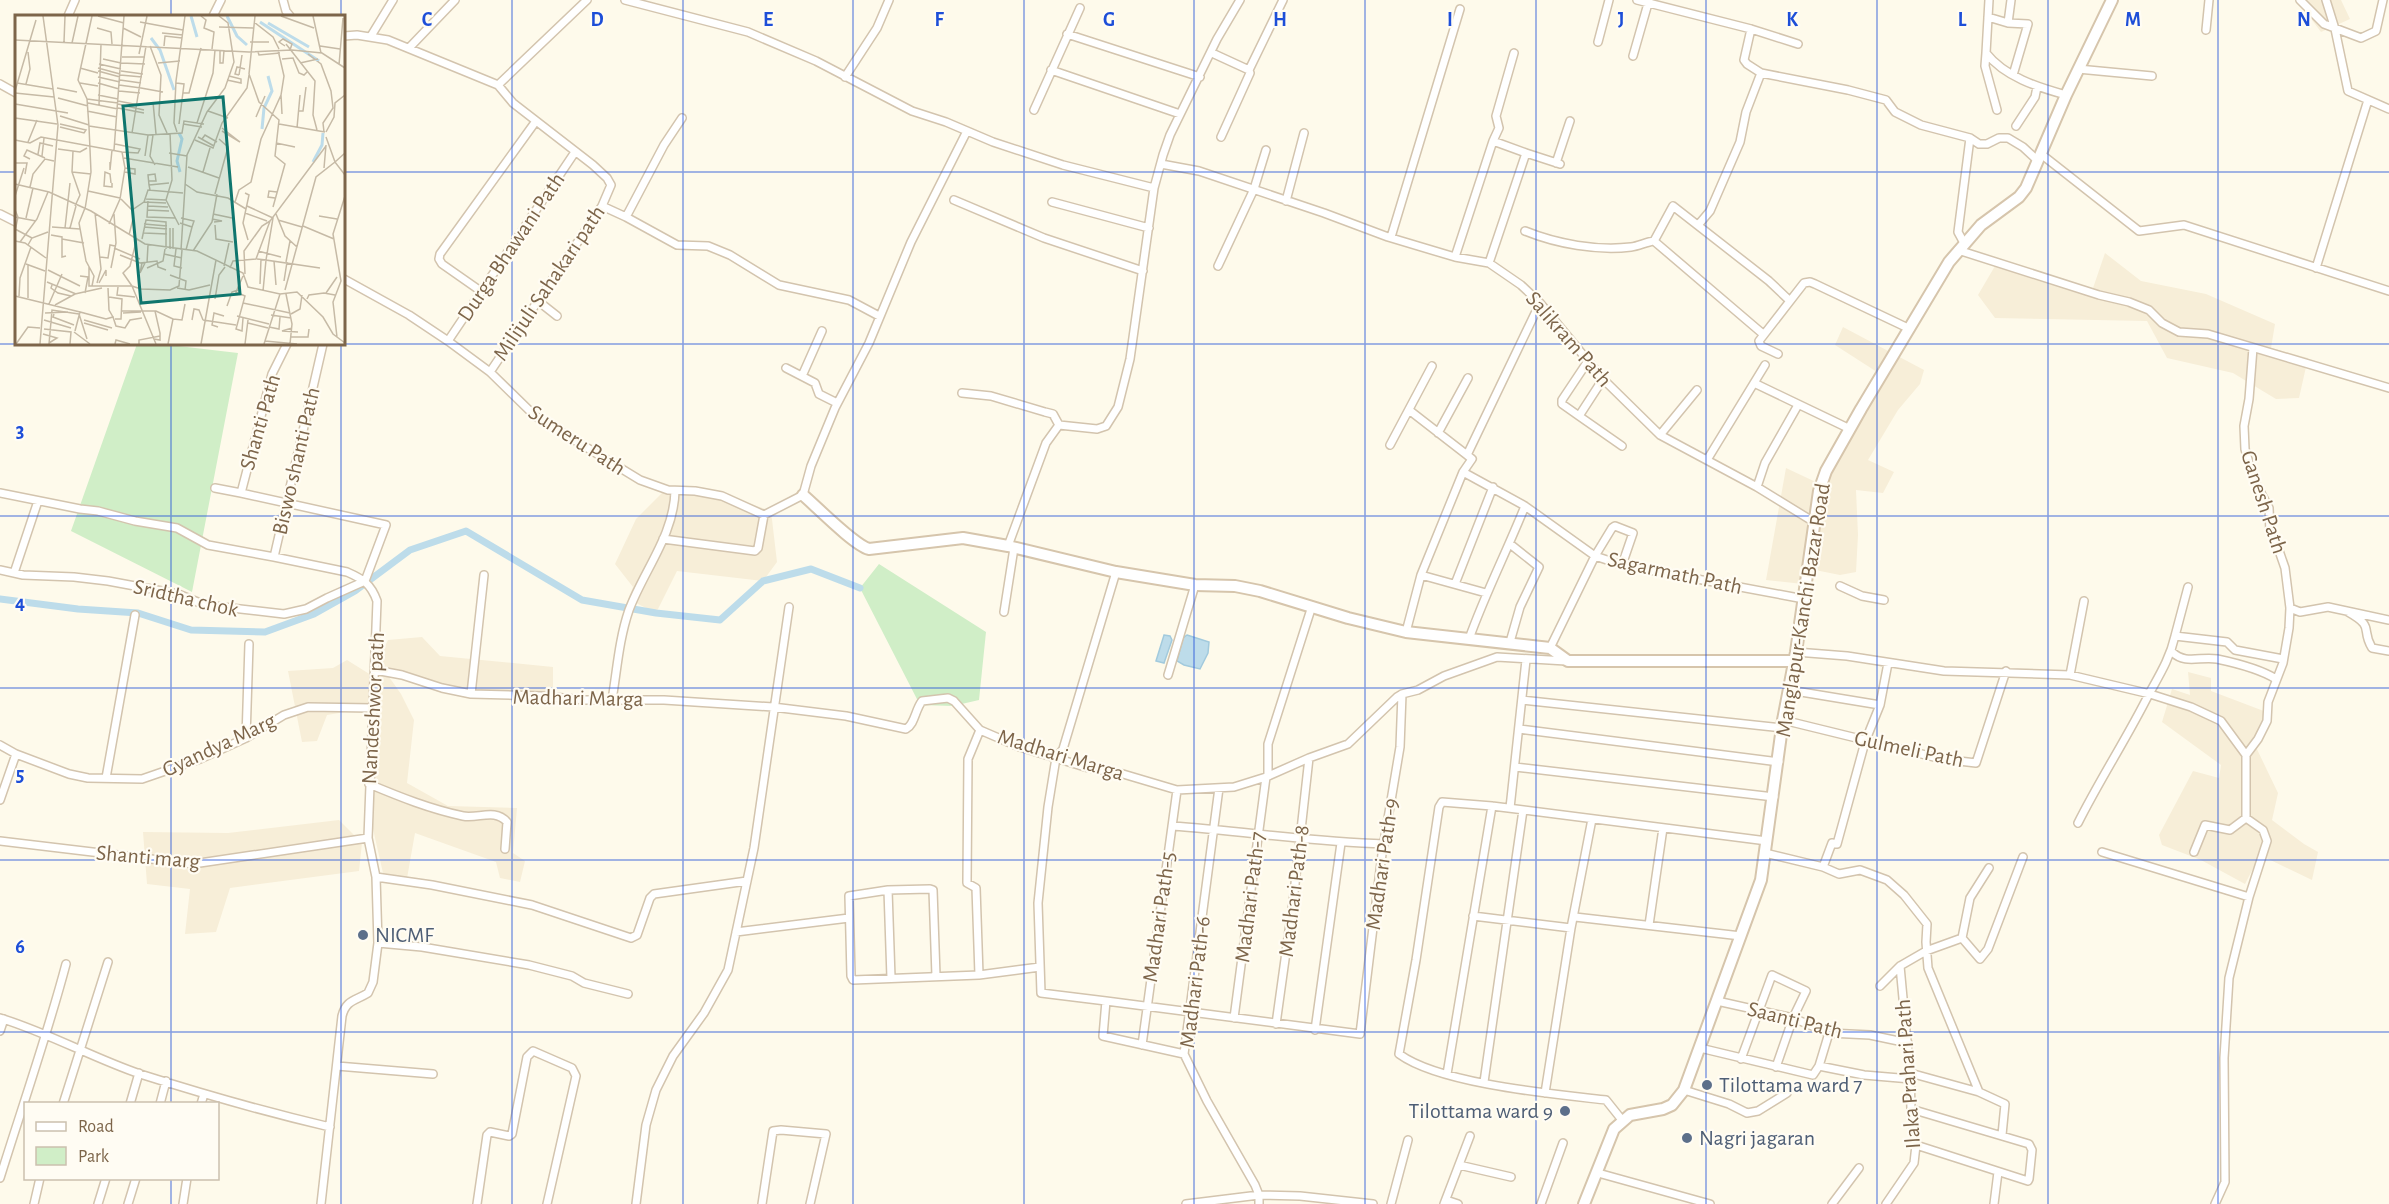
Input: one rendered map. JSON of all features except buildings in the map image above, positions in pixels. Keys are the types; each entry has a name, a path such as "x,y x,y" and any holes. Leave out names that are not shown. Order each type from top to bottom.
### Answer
{"street":[{"path":"68,15 75,0"},
{"path":"214,15 221,0"},
{"path":"283,0 289,15"},
{"path":"371,36 393,0"},
{"path":"409,48 455,0"},
{"path":"498,85 587,0"},
{"path":"626,0 748,32 912,111 1027,154 1154,188"},
{"path":"845,77 877,28 889,0"},
{"path":"1059,424 1097,429 1106,426 1118,407 1130,358 1154,188 1161,164 1170,135 1180,114 1227,19 1240,0"},
{"path":"1221,137 1250,73 1249,70 1283,0"},
{"path":"1598,42 1609,0"},
{"path":"1637,0 1751,29 1798,44"},
{"path":"1989,0 1985,66 1997,110"},
{"path":"2008,23 2011,0"},
{"name":"Manglapur-Kanchi Bazar Road","path":"1622,1120 1630,1115 1663,1109 1672,1105 1684,1090 1761,880 1814,522 1824,476 1961,246 1980,225 2019,197 2026,188 2066,95 2112,0"},
{"path":"2206,30 2209,0"},
{"path":"2300,0 2324,24 2361,38 2376,31 2383,0"},
{"path":"2326,0 2335,29 2348,91 2389,109"},
{"path":"1633,56 1648,2"},
{"path":"1034,110 1080,8"},
{"path":"1391,237 1460,9"},
{"path":"1988,17 2008,23 2028,24 2013,75"},
{"path":"1751,29 1744,60 1761,73 1886,100 1894,112 1921,125 1970,138 1979,144 1988,144 1999,138 2008,138 2139,231 2184,225 2389,291"},
{"path":"1067,34 1200,77"},
{"path":"345,36 371,36 409,48 498,85 513,103 575,152"},
{"path":"1212,53 1249,70"},
{"path":"1455,257 1499,128 1496,117 1514,53"},
{"path":"1986,53 1994,64 2013,75 2037,87 2066,95"},
{"path":"2079,69 2152,76"},
{"path":"1051,70 1180,114"},
{"path":"1699,224 1710,211 1740,142 1746,112 1761,73"},
{"path":"0,84 15,92"},
{"path":"2016,126 2035,97 2037,87"},
{"path":"2316,268 2368,100"},
{"path":"626,217 664,145 682,118"},
{"path":"482,292 442,264 439,259 440,254 536,121"},
{"path":"1493,141 1558,163 1570,121"},
{"path":"663,540 754,551 758,548 764,515 803,495 837,403 869,343 911,242 967,131"},
{"path":"1286,201 1304,133"},
{"path":"1970,138 1958,231 1961,246 2099,295 2129,302 2149,310 2162,323 2179,332 2208,334 2389,388"},
{"path":"1218,266 1254,189 1266,150"},
{"name":"Milijuli Sahakari path","path":"490,372 608,194 611,184 607,178 575,152"},
{"name":"Durga Bhawani Path","path":"448,341 575,152"},
{"path":"1489,263 1526,153"},
{"name":"Salikram Path","path":"1161,164 1199,171 1391,237 1455,257 1489,263 1521,285 1540,303 1603,379 1660,435 1757,487 1814,522"},
{"path":"954,200 1044,238 1143,271"},
{"path":"1052,202 1149,228"},
{"path":"602,206 677,244 708,246 730,255 779,285 849,300 879,316"},
{"path":"1525,231 1546,240 1601,247 1633,247 1654,241 1673,206 1699,224 1789,300"},
{"path":"0,214 15,222"},
{"path":"1654,241 1763,334"},
{"name":"Sumeru Path","path":"345,280 409,315 448,341 490,372 541,421 640,480 675,491 695,491 722,496 764,515"},
{"path":"1778,354 1761,346 1759,341 1804,283 1810,282 1910,329"},
{"path":"538,301 557,316"},
{"path":"1467,455 1540,303"},
{"path":"802,376 822,332"},
{"name":"Shanti Path","path":"286,345 272,374 241,493 286,501 386,525 365,581"},
{"name":"Biswo shanti Path","path":"323,345 274,557 346,572 365,581"},
{"name":"Ganesh Path","path":"2246,755 2258,739 2267,720 2268,702 2283,659 2290,608 2285,568 2270,532 2269,508 2254,480 2245,449 2244,426 2249,399 2253,348"},
{"path":"1588,361 1562,402 1622,446"},
{"path":"1707,460 1765,365"},
{"path":"1390,445 1432,366"},
{"path":"786,369 815,383 821,396 837,403"},
{"path":"1438,433 1468,378"},
{"path":"1579,416 1603,379"},
{"path":"1754,383 1850,429"},
{"path":"1660,435 1696,390"},
{"path":"962,393 995,396 1053,414 1059,424"},
{"path":"1757,487 1765,462 1798,405"},
{"path":"1406,632 1421,575 1434,540 1463,472 1473,459 1409,410"},
{"path":"1004,612 1011,547 1046,444 1059,424"},
{"name":"Sagarmath Path","path":"1463,472 1525,507 1595,556 1622,565 1804,599"},
{"path":"214,488 241,493"},
{"path":"1455,584 1493,488"},
{"path":"612,700 622,632 630,608 663,540 670,521 675,491"},
{"path":"0,493 177,528 208,545 274,557"},
{"path":"803,495 862,548 963,538 1116,572 1195,585 1235,586 1280,596 1406,632 1550,648 1568,661 1847,656 1944,671 2006,671 2070,675 2150,694 2192,707 2221,721 2246,755 2247,818"},
{"path":"14,573 38,501"},
{"path":"1469,639 1486,593 1525,507"},
{"path":"1550,648 1595,556 1612,528 1616,526 1633,533 1622,565"},
{"path":"1510,544 1539,567 1520,607 1510,642"},
{"name":"Sridtha chok","path":"0,570 108,581 178,594 205,605 284,614 306,609 365,581"},
{"path":"1116,572 1063,749 1056,758 1048,807 1038,903 1041,993 1316,1030 1341,843"},
{"path":"471,694 484,575"},
{"path":"1421,575 1486,593"},
{"name":"Nandeshwor path","path":"337,1066 345,1007 350,1001 368,993 373,982 378,943 376,877 368,838 377,601 373,590 365,581"},
{"path":"1168,675 1195,585"},
{"path":"1840,586 1862,596 1884,600"},
{"path":"2078,823 2096,787 2135,724 2165,669 2172,652 2188,587"},
{"path":"2070,675 2084,601"},
{"name":"Madhari Path-7","path":"1234,1018 1267,776 1268,744 1312,606"},
{"path":"2290,608 2300,612 2328,606 2389,620"},
{"path":"636,1204 646,1125 656,1090 674,1056 728,970 761,808 773,707 789,607"},
{"path":"2343,609 2362,620 2372,648 2389,651"},
{"path":"106,778 135,615"},
{"path":"2175,636 2227,642 2235,650 2283,659"},
{"path":"246,738 249,644"},
{"path":"2172,652 2177,657 2195,661 2202,658 2216,659 2276,679"},
{"name":"Madhari Marga","path":"375,670 471,694 612,700 679,700 773,707 846,716 906,729 911,726 922,701 948,698 954,701 980,730 1017,746 1177,790 1242,785 1348,744 1402,694 1418,690 1444,676 1497,657 1568,661"},
{"path":"1510,808 1526,660"},
{"path":"1823,867 1832,843 1837,844 1865,742 1880,705 1888,663"},
{"name":"Gulmeli Path","path":"1522,700 1783,724 1942,759 1976,763 2006,671"},
{"path":"1789,690 1880,705"},
{"name":"Madhari Path-9","path":"1316,1030 1360,1034 1384,844 1400,747 1402,694"},
{"name":"Gyandya Marg","path":"0,745 16,754 69,774 88,778 142,779 200,759 246,738 284,715 308,707 372,708"},
{"path":"1519,729 1779,762"},
{"path":"979,975 976,887 967,883 968,759 980,730"},
{"path":"0,800 16,754"},
{"name":"Madhari Path-8","path":"1276,1024 1309,758"},
{"path":"1515,767 1774,796"},
{"path":"369,784 427,807 465,816 488,814 501,817 507,823 505,849"},
{"name":"Madhari Path-6","path":"1219,788 1184,1054 1259,1195"},
{"name":"Madhari Path-5","path":"1142,1045 1177,790"},
{"path":"1584,1204 1598,1173 1610,1137 1622,1120 1606,1100 1545,1093 1447,1074 1409,1061 1399,1054 1416,960 1437,815 1442,801 1663,828 1766,847 1839,874 1863,870 1896,886 1928,924 1926,951 1928,968 1979,1092"},
{"path":"1447,1074 1492,806"},
{"path":"1484,1082 1523,810"},
{"path":"2194,852 2205,825 2230,830 2247,818"},
{"path":"2215,1204 2225,1182 2224,1058 2229,978 2249,897 2267,841 2263,830 2247,818"},
{"path":"1545,1093 1571,928 1575,917 1592,819"},
{"path":"1173,826 1300,837 1341,843 1384,844"},
{"path":"1649,925 1663,828"},
{"name":"Shanti marg","path":"0,840 193,864 368,838"},
{"path":"2102,852 2249,897"},
{"path":"1989,868 1970,898 1962,938 1980,959 1988,949 2023,857"},
{"path":"376,877 432,885 532,905 631,938 637,935 650,898 654,894 747,881"},
{"path":"936,976 933,890 888,890 849,896 851,976 853,980 979,975 1040,967"},
{"path":"888,890 891,978"},
{"path":"1473,916 1571,928"},
{"path":"1575,917 1741,936"},
{"path":"736,932 849,918"},
{"name":"Ilaka Prahari Path","path":"1886,1204 1914,1163 1916,1145 1900,966 1926,951 1962,938"},
{"path":"378,943 422,947 529,965 572,976 584,983 628,994"},
{"path":"64,1102 108,962"},
{"path":"0,1179 21,1108 48,1034 66,964"},
{"path":"1880,986 1900,966"},
{"path":"1741,1059 1772,975 1806,991 1793,1018 1776,1066"},
{"path":"1106,1001 1103,1036 1184,1054"},
{"name":"Saanti Path","path":"1718,1001 1793,1018 1829,1033 1870,1035 1908,1043"},
{"path":"0,1031 2,1019 48,1034 139,1073 204,1094 330,1127"},
{"path":"1700,1048 1813,1075 1819,1066 1829,1033"},
{"path":"477,1204 487,1135 490,1132 509,1136 512,1134 527,1057 533,1051 572,1068 576,1076 547,1204"},
{"path":"321,1204 337,1066 433,1074"},
{"path":"1819,1066 1864,1075 1911,1076 1979,1092 2005,1104 2002,1135"},
{"path":"131,1102 139,1073"},
{"path":"161,1102 166,1081"},
{"path":"1684,1090 1730,1104 1747,1113 1758,1111 1787,1093"},
{"path":"202,1102 204,1094"},
{"path":"1911,1109 2002,1135 2031,1146 2029,1179 2028,1181 1998,1172 1916,1145"},
{"path":"762,1204 773,1131 781,1130 826,1134 810,1204"},
{"path":"1458,1204 1445,1202 1470,1136"},
{"path":"1391,1204 1408,1140"},
{"path":"1541,1204 1563,1143"},
{"path":"1459,1164 1511,1177"},
{"path":"1832,1204 1859,1168"},
{"path":"1994,1204 1998,1172"},
{"path":"1598,1173 1710,1204"},
{"path":"34,1204 40,1180"},
{"path":"98,1204 106,1180"},
{"path":"128,1204 136,1180"},
{"path":"183,1204 187,1180"},
{"path":"1259,1195 1259,1204"},
{"path":"1186,1204 1259,1195 1300,1196 1373,1204"}],"shaded area":[{"path":"2297,0 2341,0 2350,19 2321,32"},
{"path":"2105,253 2141,281 2206,294 2275,324 2271,348 2308,358 2299,398 2276,399 2233,373 2167,358 2147,321 1995,318 1978,295 1995,266 2092,291"},
{"path":"1843,327 1924,370 1920,384 1898,410 1868,460 1894,472 1883,493 1856,490 1858,535 1856,572 1840,575 1810,569 1803,584 1766,580 1786,468 1820,484 1877,372 1835,345"},
{"path":"668,487 714,491 771,511 777,562 763,581 677,571 656,613 628,599 633,587 615,564 636,519"},
{"path":"422,637 440,656 553,667 553,697 451,687 387,674 401,694 414,720 407,783 448,806 517,808 513,853 525,861 520,882 500,878 496,862 415,833 406,884 383,873 373,829 371,786 375,755 373,736 375,707 327,715 317,741 302,742 288,671 333,668 347,660 371,675 388,640"},
{"path":"2188,672 2211,678 2211,691 2269,713 2254,743 2278,793 2272,820 2318,852 2312,880 2260,855 2245,884 2201,860 2162,845 2159,835 2193,771 2219,778 2221,765 2162,722 2172,689 2190,695"},
{"path":"339,820 362,843 359,871 230,888 216,932 185,934 190,889 147,884 143,832 228,833"}],"green space":[{"path":"137,345 170,345 238,353 192,592 71,531"},
{"path":"879,564 986,632 979,700 953,706 920,705 860,588"}],"water":[{"path":"1164,635 1170,636 1172,640 1164,663 1156,661"},
{"path":"1187,635 1209,642 1208,653 1200,669 1177,661 1183,638"}],"waterway":[{"path":"0,599 78,609 138,613 191,630 265,632 314,614 355,591 410,550 466,531 582,600 656,613 720,620 763,581 811,569 860,588"}],"place":[{"name":"NICMF","path":"363,935"},
{"name":"Tilottama ward 7","path":"1707,1085"},
{"name":"Tilottama ward 9","path":"1565,1111"},
{"name":"Nagri jagaran","path":"1687,1138"}]}
